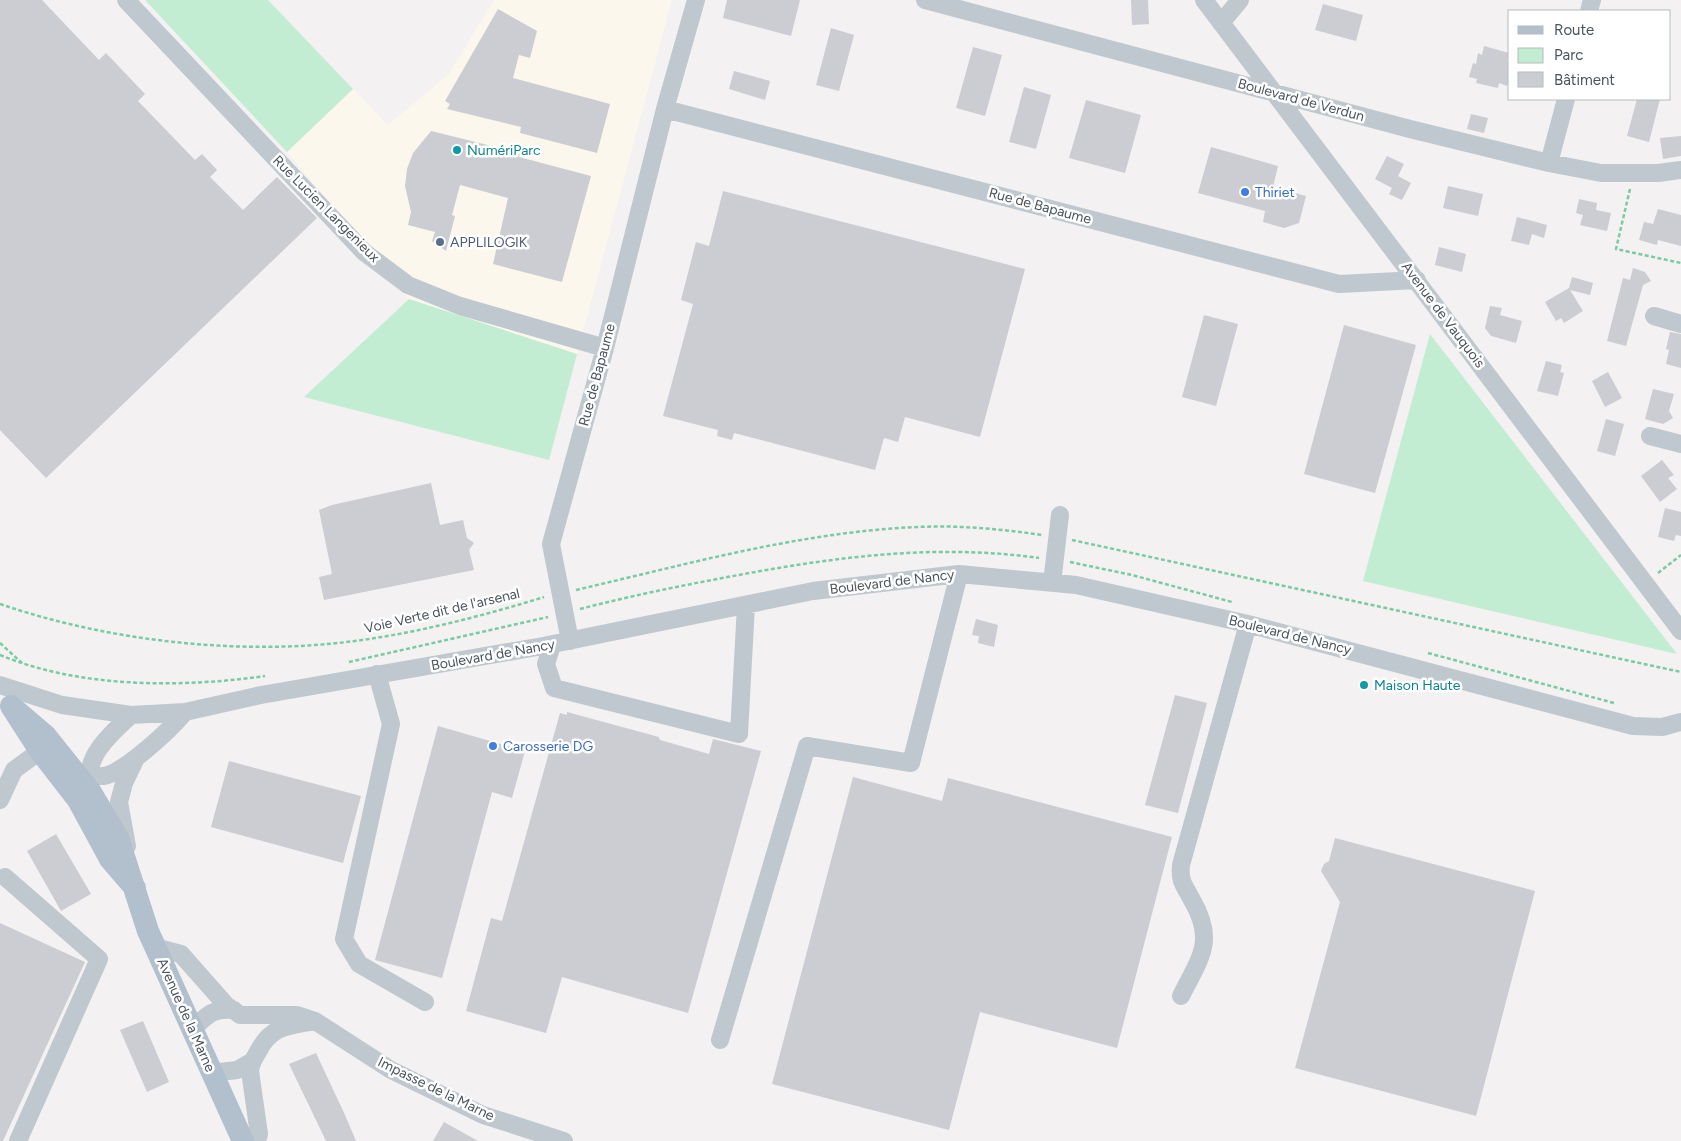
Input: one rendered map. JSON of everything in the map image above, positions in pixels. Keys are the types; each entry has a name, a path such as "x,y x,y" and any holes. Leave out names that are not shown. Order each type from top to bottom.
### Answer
{"main road":[{"name":"Avenue de la Marne","path":"6,702 40,751 77,777"},
{"name":"Avenue de la Marne","path":"6,702 46,735 118,838 155,947 243,1141"},
{"name":"Avenue de la Marne","path":"77,777 78,800 110,859 135,888"}],"street":[{"name":"Rue Lucien Langenieux","path":"126,0 364,252 408,285 460,306 605,348"},
{"name":"Rue de Bapaume","path":"570,641 551,544 605,348 665,109 696,0"},
{"name":"Boulevard de Verdun","path":"925,0 1276,94 1549,163 1601,173 1658,173 1681,170"},
{"name":"Avenue de Vauquois","path":"1204,0 1681,631"},
{"path":"1221,24 1240,0"},
{"path":"1549,163 1566,100"},
{"name":"Rue de Bapaume","path":"665,109 1339,284 1416,280"},
{"path":"1654,316 1681,324"},
{"path":"1650,436 1681,444"},
{"path":"1052,583 1060,515"},
{"path":"720,1040 807,746 910,763 959,574"},
{"name":"Boulevard de Nancy","path":"0,685 62,704 131,715 185,712 261,695 552,645 813,591 959,574 1076,585 1248,624 1633,726 1662,727 1681,722"},
{"path":"552,645 546,664 554,688 739,734 746,605"},
{"path":"1181,996 1201,955 1205,936 1203,919 1182,885 1180,878 1181,865 1248,624"},
{"path":"378,674 391,724 344,939 359,964 425,1002"},
{"path":"77,777 103,776 115,771 171,729 185,712"},
{"path":"77,777 98,748 131,715"},
{"path":"0,800 14,770 40,751"},
{"path":"135,888 118,802 136,757"},
{"path":"77,777 93,825"},
{"path":"5,877 99,959 18,1141"},
{"path":"155,947 181,954 226,1005 234,1010"},
{"name":"Impasse de la Marne","path":"192,1029 206,1015 220,1009 234,1010 240,1015 297,1015 315,1021 391,1070 483,1115 564,1141"},
{"path":"257,1141 259,1134 250,1071 251,1062 266,1037 283,1027 315,1021"},
{"path":"212,1073 237,1070 251,1062"}],"path":[{"path":"1634,173 1616,248 1681,263"},
{"path":"345,662 684,585 847,557 948,552 1055,560 1132,575 1241,604"},
{"path":"1645,583 1681,555"},
{"name":"Voie Verte dit de l'arsenal","path":"0,604 33,615 136,636 241,646 287,646 374,638 534,600"},
{"path":"0,643 24,665"},
{"path":"1423,652 1617,704"},
{"path":"0,655 24,665 107,682 168,683 273,675"}],"shaded area":[{"path":"494,0 672,0 577,354 409,299 287,152 353,89 388,125 449,74"}],"green space":[{"path":"145,0 268,0 353,89 287,152"},
{"path":"409,299 577,354 549,460 304,397"},
{"path":"1430,334 1677,654 1363,581"}],"building":[{"path":"0,0 42,0 99,60 106,53 145,94 138,101 195,160 202,154 217,170 210,177 243,210 277,177 317,218 46,478 0,430"},
{"path":"727,0 800,0 791,36 723,18"},
{"path":"1131,0 1148,0 1149,24 1132,25"},
{"path":"1323,4 1363,15 1356,41 1315,30"},
{"path":"498,9 537,31 530,58 519,55 513,78 610,104 597,153 520,133 521,127 447,109 450,104 445,101"},
{"path":"831,28 854,35 839,91 816,85"},
{"path":"1484,46 1508,53 1507,86 1499,83 1498,88 1476,83 1477,79 1469,77 1473,63 1476,64 1478,53 1482,55"},
{"path":"973,47 1002,55 985,116 956,108"},
{"path":"734,71 770,81 765,100 729,89"},
{"path":"1024,87 1051,95 1036,149 1009,142"},
{"path":"1086,100 1141,115 1125,173 1069,158"},
{"path":"1637,100 1660,100 1649,142 1627,136"},
{"path":"1471,114 1488,118 1484,133 1467,129"},
{"name":"NumériParc","path":"431,131 520,153 519,157 591,176 562,282 493,264 508,198 460,185 452,215 455,216 446,251 432,241 435,232 408,225 411,212 405,186 407,169 413,153"},
{"path":"1681,136 1681,156 1663,159 1660,138"},
{"path":"1211,147 1278,166 1273,187 1306,196 1299,223 1284,228 1263,222 1265,211 1198,193"},
{"path":"1387,156 1404,164 1398,176 1411,183 1402,200 1389,194 1392,188 1375,179"},
{"path":"1448,186 1483,194 1478,216 1443,208"},
{"path":"723,191 1025,269 980,437 905,417 898,442 884,438 875,470 734,433 732,440 717,436 718,430 663,416 693,304 681,300 696,242 709,246"},
{"path":"1579,199 1597,203 1596,210 1611,213 1607,231 1580,225 1583,215 1576,213"},
{"path":"1658,209 1681,215 1681,246 1658,240 1657,245 1639,240 1644,222 1653,224"},
{"path":"1517,217 1547,225 1544,238 1532,234 1529,245 1511,241"},
{"path":"1439,247 1466,254 1462,272 1435,265"},
{"path":"1633,268 1645,272 1651,281 1643,285 1626,346 1607,341 1623,278 1630,280"},
{"path":"1572,277 1593,283 1590,295 1570,290 1583,311 1564,323 1561,318 1556,321 1545,302 1569,288"},
{"path":"1490,306 1502,308 1500,315 1522,321 1516,343 1491,336 1485,328"},
{"path":"1204,315 1238,324 1216,406 1182,397"},
{"path":"1344,325 1416,345 1375,493 1304,474"},
{"path":"1670,332 1681,334 1681,368 1666,364 1669,350 1666,349"},
{"path":"1546,361 1562,365 1560,372 1564,373 1558,396 1537,391"},
{"path":"1608,372 1622,398 1605,407 1592,381"},
{"path":"1653,389 1674,394 1669,411 1673,418 1663,424 1645,419"},
{"path":"1606,419 1624,424 1615,456 1597,451"},
{"path":"1662,460 1674,475 1668,478 1677,489 1660,502 1641,476"},
{"path":"431,483 440,525 463,520 467,538 474,543 469,550 474,570 324,600 319,577 332,574 319,510 332,505"},
{"path":"1665,508 1681,512 1681,536 1676,535 1674,541 1658,537"},
{"path":"976,619 998,625 994,647 978,643 979,636 972,635"},
{"path":"1175,695 1207,703 1178,813 1145,805"},
{"path":"567,712 659,737 660,740 709,754 713,739 761,751 688,1013 562,977 546,1033 466,1011 491,918 502,921 560,713 567,715"},
{"path":"438,726 525,751 512,798 492,792 442,978 375,960"},
{"path":"229,761 361,796 343,863 211,827"},
{"path":"853,777 942,801 948,778 1172,837 1117,1048 980,1012 949,1130 772,1084"},
{"path":"56,834 91,894 61,911 27,851"},
{"path":"1335,838 1535,891 1476,1116 1295,1068 1340,902 1321,871 1324,864 1329,861"},
{"path":"0,923 85,962 3,1141 0,1141"},
{"path":"143,1021 169,1082 147,1092 120,1030"},
{"path":"316,1053 356,1141 326,1141 289,1064"},
{"path":"444,1122 478,1141 433,1141"}],"place":[{"name":"NumériParc","path":"457,150"},
{"name":"Thiriet","path":"1245,192"},
{"name":"APPLILOGIK","path":"440,242"},
{"name":"Maison Haute","path":"1364,685"},
{"name":"Carosserie DG","path":"493,746"}]}
